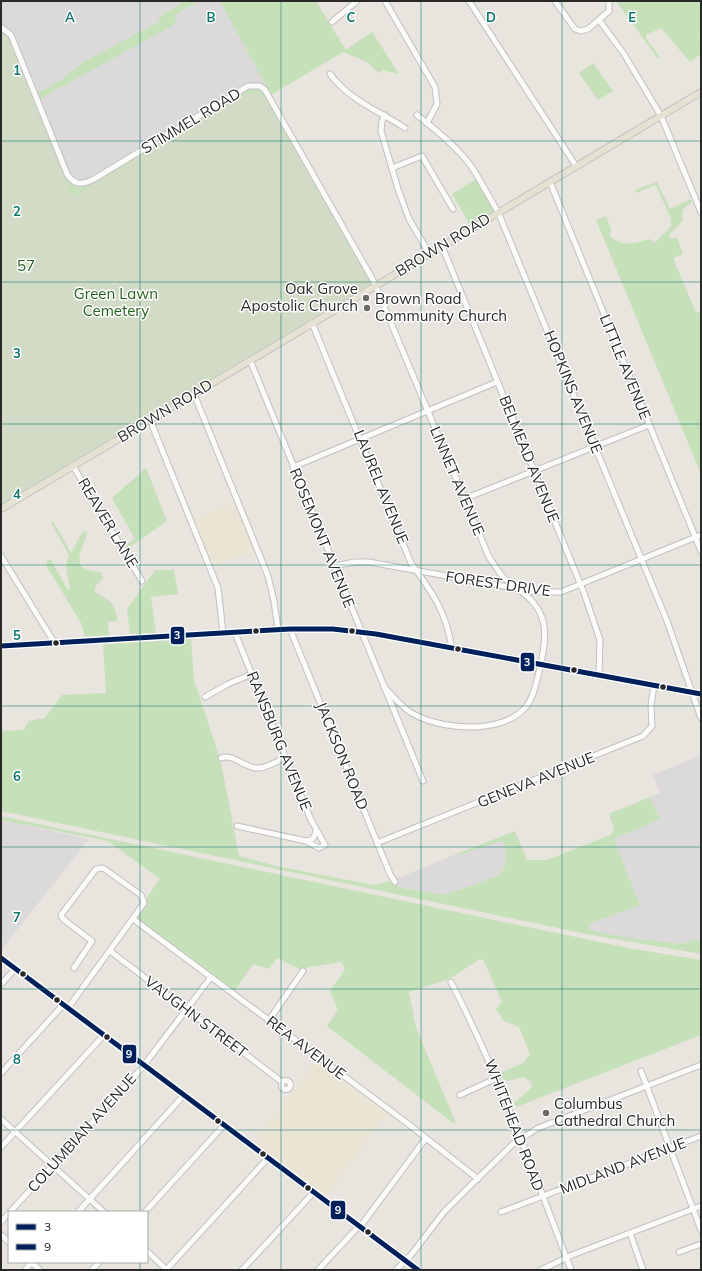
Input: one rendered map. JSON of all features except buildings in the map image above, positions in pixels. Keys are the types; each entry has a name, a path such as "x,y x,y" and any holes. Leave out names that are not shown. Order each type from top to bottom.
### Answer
{"main road":[{"name":"BROWN ROAD","path":"1,509 701,92"},
{"path":"1,646 290,629 361,632 701,694"}],"street":[{"path":"332,22 357,1"},
{"path":"385,1 435,87 437,104 427,123"},
{"path":"469,1 576,166"},
{"path":"555,1 578,31 588,29 609,11 609,1"},
{"path":"599,20 624,54 661,116 701,212"},
{"name":"STIMMEL ROAD","path":"1,27 11,35 67,174 72,181 77,184 84,184 94,180 248,86 260,86 269,96 375,285"},
{"path":"330,74 343,90 352,97 405,128"},
{"name":"HOPKINS AVENUE","path":"417,114 447,140 471,167 498,212 641,559 678,652 701,718"},
{"path":"385,115 382,121 381,131 392,168 409,219 429,253"},
{"path":"392,168 422,156 454,209"},
{"name":"LITTLE AVENUE","path":"550,182 701,551"},
{"name":"BELMEAD AVENUE","path":"442,246 581,584 600,640 599,675"},
{"name":"LINNET AVENUE","path":"375,285 489,557 502,576 518,588 536,605 543,620 545,631 541,664 533,693 525,708 504,722 490,726 459,726 422,718 404,706 384,687"},
{"name":"LAUREL AVENUE","path":"312,323 361,438 411,563 434,595 442,610 452,648"},
{"name":"ROSEMONT AVENUE","path":"250,360 423,781"},
{"path":"293,467 427,409 497,382"},
{"path":"194,394 268,576 274,601 278,630"},
{"path":"150,420 218,588 224,633"},
{"path":"464,499 649,426"},
{"name":"REAVER LANE","path":"73,466 142,581"},
{"name":"FOREST DRIVE","path":"334,566 355,562 369,562 536,592 555,593 581,584 701,535"},
{"path":"1,556 54,642"},
{"name":"JACKSON ROAD","path":"290,629 377,843 395,882"},
{"name":"RANSBURG AVENUE","path":"235,633 316,831 325,843 324,847 319,848 306,841"},
{"path":"205,697 228,684 252,674"},
{"name":"GENEVA AVENUE","path":"377,843 643,736 652,726 651,705 654,685"},
{"path":"221,758 234,759 249,767 258,768 285,758"},
{"path":"237,826 306,841 311,840 314,837 316,831"},
{"path":"1,1074 66,1006 110,951 143,906 144,899 106,869 98,868 61,917 92,941 74,968"},
{"name":"REA AVENUE","path":"133,919 426,1138 478,1179"},
{"name":"VAUGHN STREET","path":"110,951 282,1082"},
{"path":"1,958 418,1270"},
{"path":"1,984 15,969"},
{"path":"269,1020 303,971"},
{"name":"COLUMBIAN AVENUE","path":"12,1211 144,1065 211,977"},
{"name":"WHITEHEAD ROAD","path":"451,982 481,1041 497,1078 571,1270"},
{"path":"1,1147 104,1035"},
{"path":"396,1270 444,1212 520,1139 538,1128 701,1065"},
{"path":"641,1071 701,1230"},
{"path":"460,1094 497,1078"},
{"path":"79,1211 184,1095"},
{"path":"1,1119 103,1211"},
{"path":"146,1211 224,1125"},
{"name":"MIDLAND AVENUE","path":"501,1212 701,1136"},
{"path":"318,1270 360,1226 426,1138"},
{"path":"148,1252 167,1270 268,1158"},
{"path":"242,1270 314,1192"},
{"path":"541,1270 566,1258 701,1206"},
{"path":"630,1233 643,1270"},
{"path":"679,1252 701,1244"},
{"path":"32,1263 40,1270"}],"shaded area":[{"path":"1,1 184,1 159,16 161,21 80,64 60,81 38,93 177,23 174,16 199,1 220,1 270,90 264,94 261,91 247,90 240,93 88,186 78,188 70,183 65,174 10,37 1,30"},
{"path":"236,502 255,550 211,567 192,519"},
{"path":"701,755 701,944 696,939 683,944 622,937 592,931 589,924 603,918 614,839 660,819 650,797 660,793 653,775"},
{"path":"1,820 89,839 1,950"},
{"path":"501,841 504,843 506,859 504,869 496,876 476,884 442,895 395,886 391,881 459,853 461,855"},
{"path":"315,1060 387,1114 326,1196 254,1143"}],"green space":[{"path":"184,1 199,1 174,16 177,23 40,99 38,93 60,81 80,64 160,21 159,17"},
{"path":"220,1 319,1 317,3 346,50 372,32 399,74 382,70 379,73 367,62 343,52 271,95"},
{"path":"616,1 701,1 701,31 699,33 701,36 701,54 690,62 661,28 646,35 646,38 659,56 658,59"},
{"path":"1,30 10,37 65,174 70,183 78,188 88,186 240,93 254,89 263,93 371,282 367,286 370,282 264,97 256,92 244,95 72,198 9,39 1,33"},
{"name":"Green Lawn Cemetery","path":"1,33 9,39 72,197 244,95 256,92 264,97 370,282 367,286 1,504"},
{"path":"593,63 613,91 598,100 579,73"},
{"path":"478,178 497,212 472,228 452,194"},
{"path":"657,182 670,209 691,199 692,203 683,209 683,220 669,235 670,238 677,238 683,254 673,258 696,313 701,311 701,474 596,220 606,216 611,229 610,236 620,242 629,244 650,239 655,243 671,226 671,219 656,185 636,193 635,190"},
{"path":"367,286 347,299 1,506 1,504"},
{"path":"146,468 167,521 128,548 126,545 135,539 112,498"},
{"path":"53,521 71,553 81,534 85,531 87,534 81,549 79,561 81,565 91,571 101,572 103,578 95,587 95,592 111,603 118,621 108,622 109,635 85,637 81,623 46,565 48,560 51,560 67,589 70,589 66,566 69,555 51,522"},
{"path":"155,570 174,570 178,594 151,597 156,633 130,634 127,609"},
{"path":"191,639 194,680 221,762 239,856 276,866 373,885 391,881 395,886 442,895 496,876 504,869 506,859 504,843 501,841 460,855 459,853 515,831 527,860 547,860 610,835 614,830 609,814 650,797 660,819 614,839 640,905 589,924 591,930 622,937 682,944 696,939 701,944 701,954 586,934 1,811 1,731 24,730 28,721 45,718 62,695 106,693 103,644"},
{"path":"1,816 628,948 701,960 701,1035 516,1107 514,1103 532,1087 531,1082 524,1077 507,1081 500,1073 523,1063 530,1054 519,1027 504,1021 496,1009 502,1002 484,961 480,959 449,979 409,992 416,1028 456,1123 453,1123 327,1026 338,1010 330,991 345,970 341,962 299,969 277,958 269,969 253,964 234,992 137,918 146,906 147,897 160,879 108,841 1,820"}],"transit line":[{"name":"3","path":"1,646 290,629 333,629 376,634 701,694"},
{"name":"9","path":"1,958 418,1270"}],"place":[{"name":"Oak Grove Apostolic Church","path":"366,298"},
{"name":"Brown Road Community Church","path":"367,308"},
{"name":"Columbus Cathedral Church","path":"546,1113"}],"park label":[{"name":"57","path":"26,266"}]}
